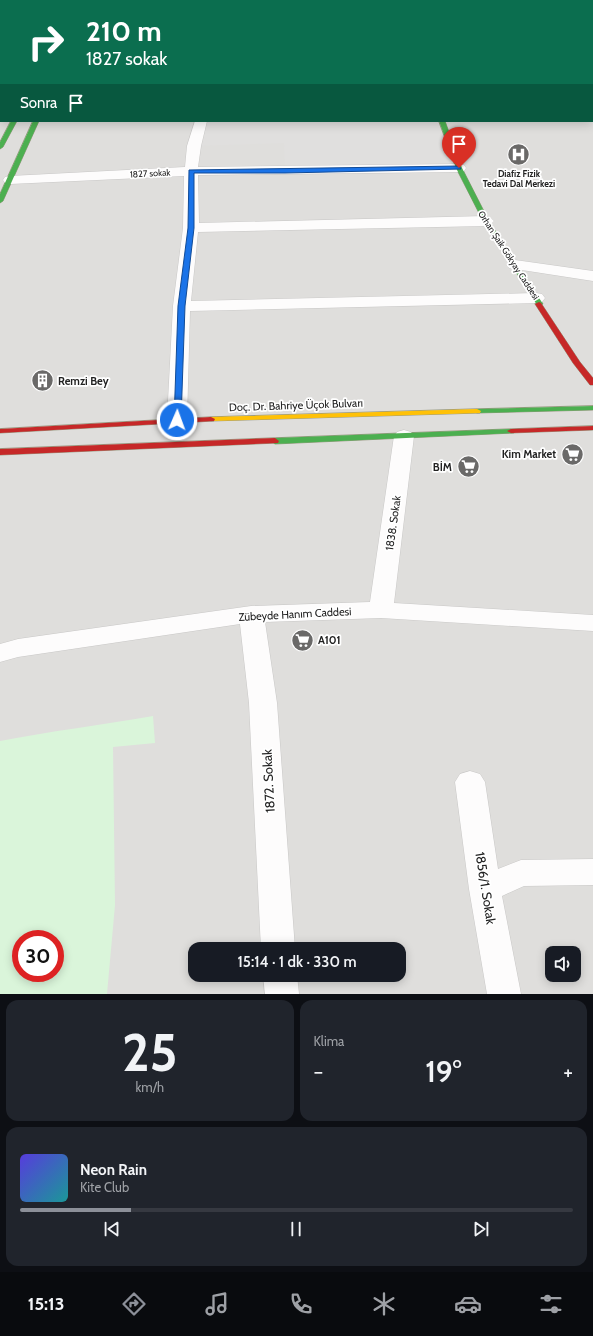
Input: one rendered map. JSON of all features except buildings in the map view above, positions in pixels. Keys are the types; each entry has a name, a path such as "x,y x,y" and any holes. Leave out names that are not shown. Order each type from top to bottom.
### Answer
{"main road":[{"path":"0,147 13,122"},
{"path":"0,201 36,122"},
{"name":"Orhan Şaik Gökyay Caddesi","path":"442,122 459,168 486,221 577,363 593,383"},
{"name":"Orhan Şaik Gökyay Caddesi","path":"577,363 590,392"},
{"name":"Doç. Dr. Bahriye Üçok Bulvarı","path":"0,431 177,420 593,408"},
{"path":"0,452 593,428"}],"street":[{"path":"177,420 182,306 191,228 191,171 194,146 202,122"},
{"name":"1827 sokak","path":"10,180 191,171 459,168"},
{"path":"191,228 486,221"},
{"path":"515,265 593,276"},
{"path":"182,306 536,298"},
{"name":"1838. Sokak","path":"381,610 404,436"},
{"name":"Zübeyde Hanım Caddesi","path":"0,653 26,646 251,614 381,610 593,623"},
{"name":"1872. Sokak","path":"251,614 263,703 278,942"},
{"name":"1856/1. Sokak","path":"470,782 485,888 504,994"},
{"path":"485,888 521,873 593,872"},
{"path":"281,982 282,994"}],"shaded area":[{"path":"0,122 593,122 593,994 0,994"},
{"path":"201,122 442,122 459,168 285,171 284,143 194,146"}],"green space":[{"path":"153,716 155,743 113,747 115,905 107,994 0,994 0,741"}],"traffic: fast":[{"path":"0,147 13,122"},
{"path":"0,201 36,122"},
{"path":"442,122 459,168 486,221 539,304"},
{"path":"477,411 593,408"},
{"path":"275,441 511,431"}],"traffic: slow":[{"path":"211,419 477,411"}],"traffic: jam":[{"path":"539,304 577,363 593,383"},
{"path":"0,431 211,419"},
{"path":"511,431 593,428"},
{"path":"0,452 275,441"}],"place":[{"name":"Diafiz Fizik Tedavi Dal Merkezi","path":"519,154"},
{"name":"Remzi Bey","path":"43,381"},
{"name":"Kim Market","path":"572,454"},
{"name":"BİM","path":"468,467"},
{"name":"A101","path":"303,640"}],"route":[{"path":"177,420 182,306 191,228 191,171 459,168"}]}
